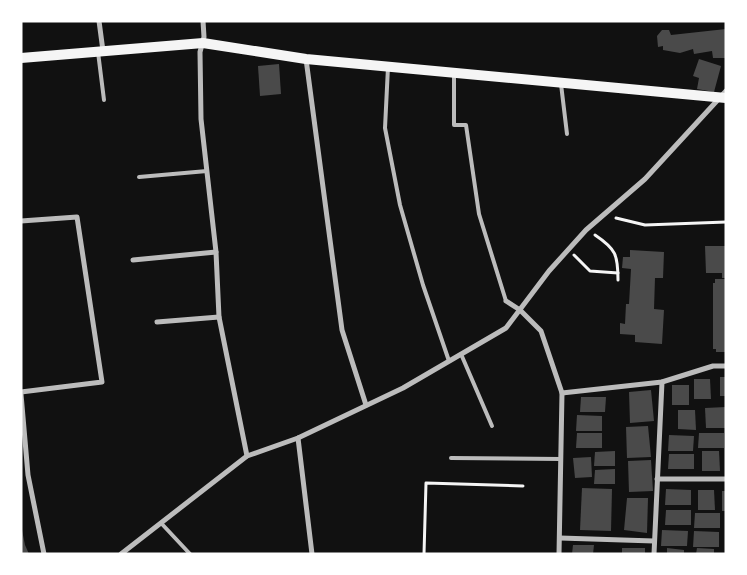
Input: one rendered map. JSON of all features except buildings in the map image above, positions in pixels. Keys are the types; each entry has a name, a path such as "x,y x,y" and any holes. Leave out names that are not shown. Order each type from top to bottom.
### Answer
{"main road":[{"path":"21,58 203,43 306,59 724,96"}],"street":[{"path":"100,21 100,52"},
{"path":"203,21 203,43 200,52 201,120 216,252 219,318 247,456"},
{"path":"306,59 342,330 366,405"},
{"path":"121,554 247,456 298,438 403,388 506,328 568,249 586,230 645,179 724,96"},
{"path":"21,221 77,217 102,382 21,393 28,475 44,554"},
{"path":"133,260 216,252"},
{"path":"506,302 520,310 541,331 562,393 559,554"},
{"path":"156,322 219,318"},
{"path":"562,393 662,382 712,366 726,366"},
{"path":"654,554 662,382"},
{"path":"298,438 312,554"},
{"path":"657,479 726,479"},
{"path":"560,538 654,541"}],"lane":[{"path":"100,52 104,100"},
{"path":"388,67 385,128 400,205 423,285 449,361"},
{"path":"454,72 454,125 466,125 479,214 506,302"},
{"path":"561,82 567,134"},
{"path":"139,177 207,170"},
{"path":"461,354 492,426"},
{"path":"451,458 561,459"},
{"path":"160,522 190,554"}],"path":[{"path":"604,214 645,226 726,222"},
{"path":"586,230 611,246 618,260 618,280"},
{"path":"568,249 590,271 618,273"},
{"path":"424,554 426,483 523,486"}]}
